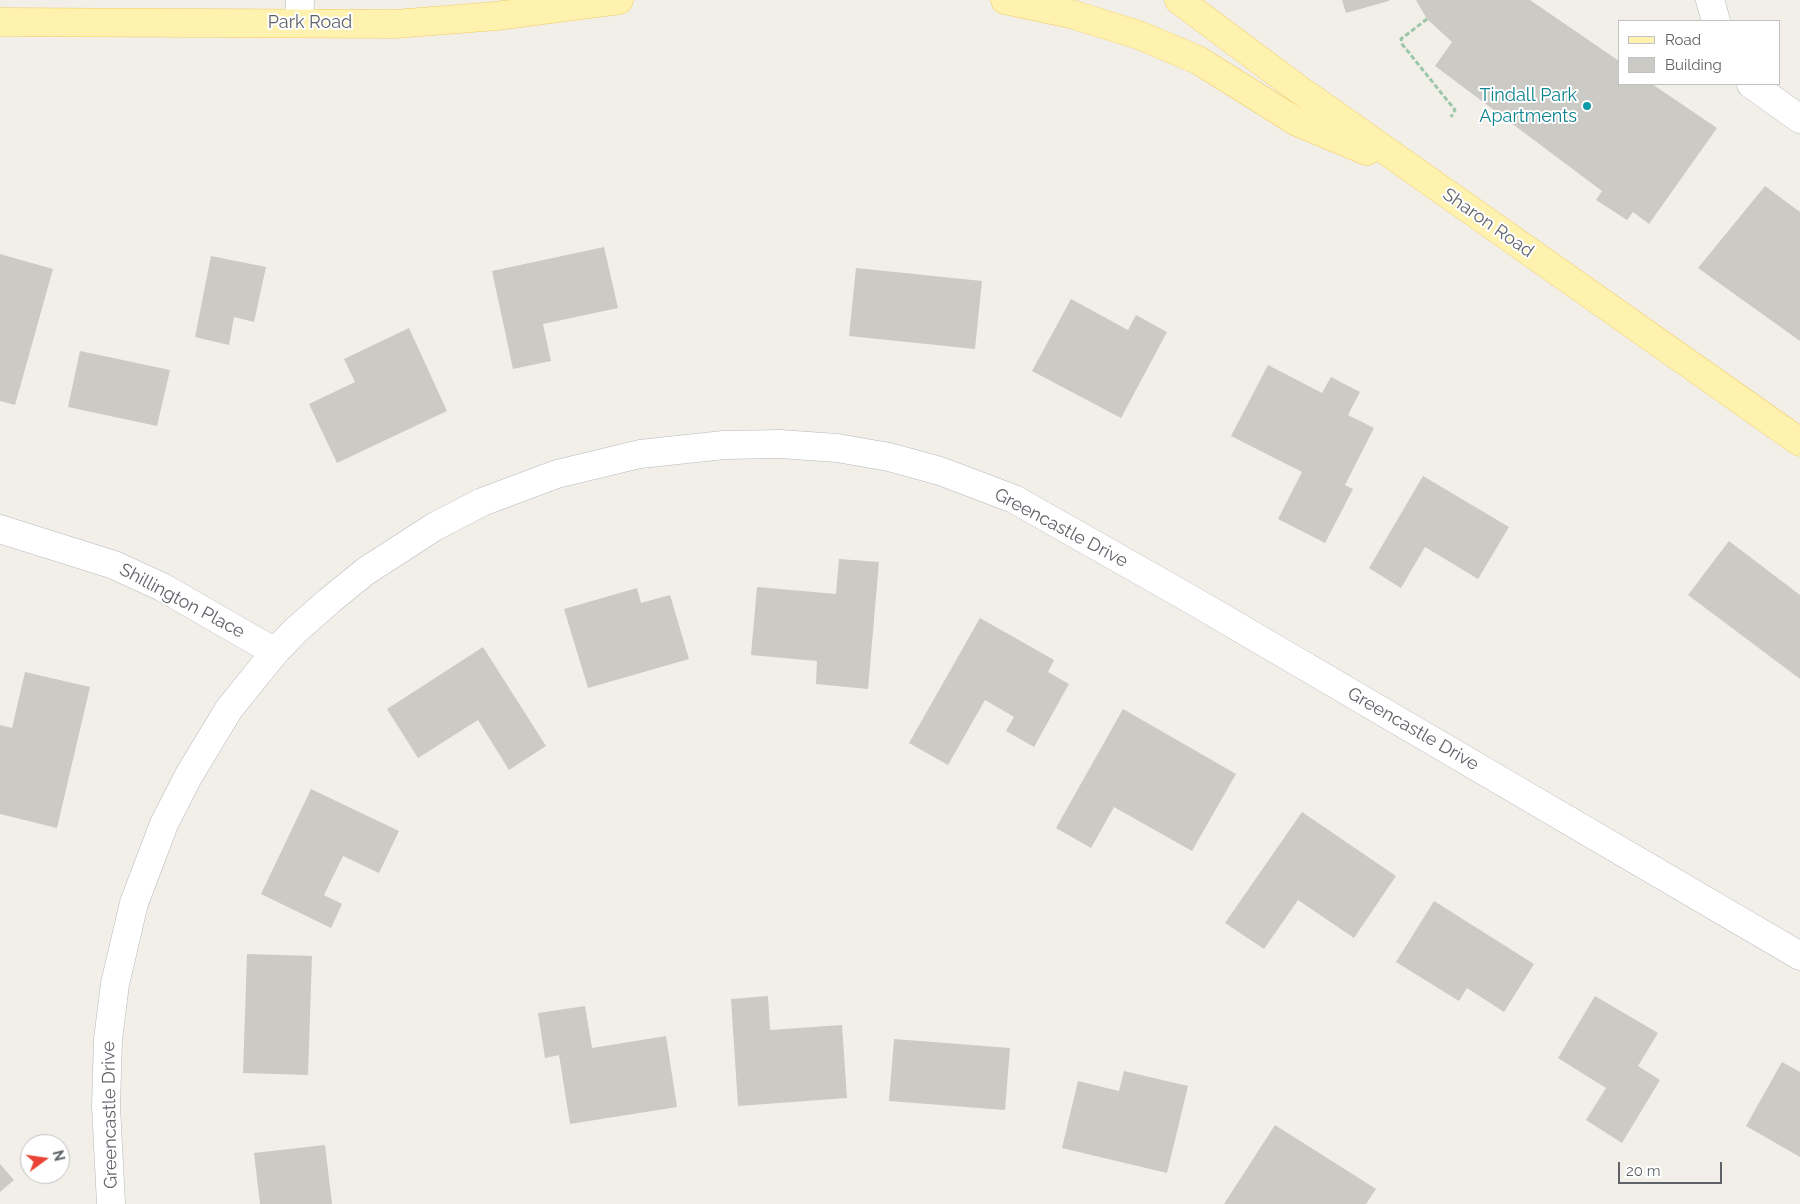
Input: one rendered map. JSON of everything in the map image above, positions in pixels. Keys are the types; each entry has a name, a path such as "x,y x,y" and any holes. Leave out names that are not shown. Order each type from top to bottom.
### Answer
{"main road":[{"name":"Park Road","path":"0,22 299,12 404,23 496,16 619,0"},
{"path":"1005,0 1071,14 1139,35 1190,56 1297,122 1414,171"},
{"name":"Sharon Road","path":"1179,0 1414,171 1800,442"},
{"path":"1203,0 1249,52"}],"street":[{"path":"1710,0 1716,20"},
{"path":"1752,85 1800,119"},
{"name":"Greencastle Drive","path":"111,1204 106,1106 108,1039 115,984 134,903 164,824 189,775 229,709 276,652 329,601 366,571 434,527 482,502 557,474 640,454 724,445 780,444 828,448 889,457 940,471 1014,499 1192,600 1800,956"},
{"name":"Shillington Place","path":"0,529 114,565 162,587 276,652"}],"path":[{"path":"1427,19 1401,39 1402,44 1455,110 1451,117"}],"building":[{"path":"1342,0 1389,0 1389,1 1346,13"},
{"name":"Tindall Park Apartments","path":"1416,0 1530,0 1618,60 1618,85 1653,85 1717,128 1649,224 1633,212 1627,220 1596,200 1602,191 1435,66 1452,42 1427,19"},
{"path":"1765,186 1800,212 1800,341 1698,268"},
{"path":"604,247 618,308 543,324 551,361 513,369 492,271"},
{"path":"0,254 53,269 15,405 0,401"},
{"path":"211,256 266,267 254,322 234,317 229,345 195,337"},
{"path":"856,268 982,281 975,349 849,336"},
{"path":"1071,299 1128,330 1136,315 1167,332 1121,418 1032,371"},
{"path":"409,328 447,411 337,463 309,404 355,382 344,359"},
{"path":"80,351 170,370 157,426 68,407"},
{"path":"1268,365 1322,393 1331,377 1360,392 1348,415 1374,428 1345,485 1353,489 1325,543 1278,519 1302,472 1231,436"},
{"path":"1423,476 1509,527 1478,579 1425,547 1401,588 1369,568"},
{"path":"1729,541 1800,595 1800,679 1688,595"},
{"path":"839,559 879,562 868,689 816,684 817,661 751,655 757,587 836,594"},
{"path":"637,588 641,603 670,595 689,659 588,688 564,609"},
{"path":"980,618 1054,660 1048,672 1069,684 1034,747 1006,731 1014,717 985,700 948,765 909,743"},
{"path":"483,647 546,746 509,770 478,720 418,758 387,709"},
{"path":"25,672 90,687 57,828 0,814 0,725 12,728"},
{"path":"1123,709 1236,774 1192,851 1114,807 1091,848 1056,828"},
{"path":"311,789 399,831 379,873 343,856 324,895 342,904 331,928 261,894"},
{"path":"1302,812 1396,876 1354,938 1298,900 1264,949 1225,923"},
{"path":"1434,901 1534,964 1504,1012 1467,988 1459,1001 1396,962"},
{"path":"247,954 312,956 308,1075 243,1073"},
{"path":"768,996 770,1030 842,1025 847,1098 738,1106 731,999"},
{"path":"1595,996 1658,1033 1638,1066 1660,1080 1622,1143 1586,1120 1606,1088 1558,1058"},
{"path":"585,1006 592,1048 666,1036 677,1107 570,1124 559,1055 545,1058 538,1013"},
{"path":"894,1039 1010,1048 1005,1110 889,1101"},
{"path":"1782,1062 1800,1072 1800,1157 1746,1126"},
{"path":"1124,1071 1188,1086 1167,1173 1062,1148 1078,1081 1119,1091"},
{"path":"1275,1125 1376,1189 1366,1204 1224,1204"},
{"path":"325,1145 332,1204 260,1204 254,1153"},
{"path":"0,1164 14,1180 0,1192"}],"place":[{"name":"Tindall Park Apartments","path":"1587,106"}]}
